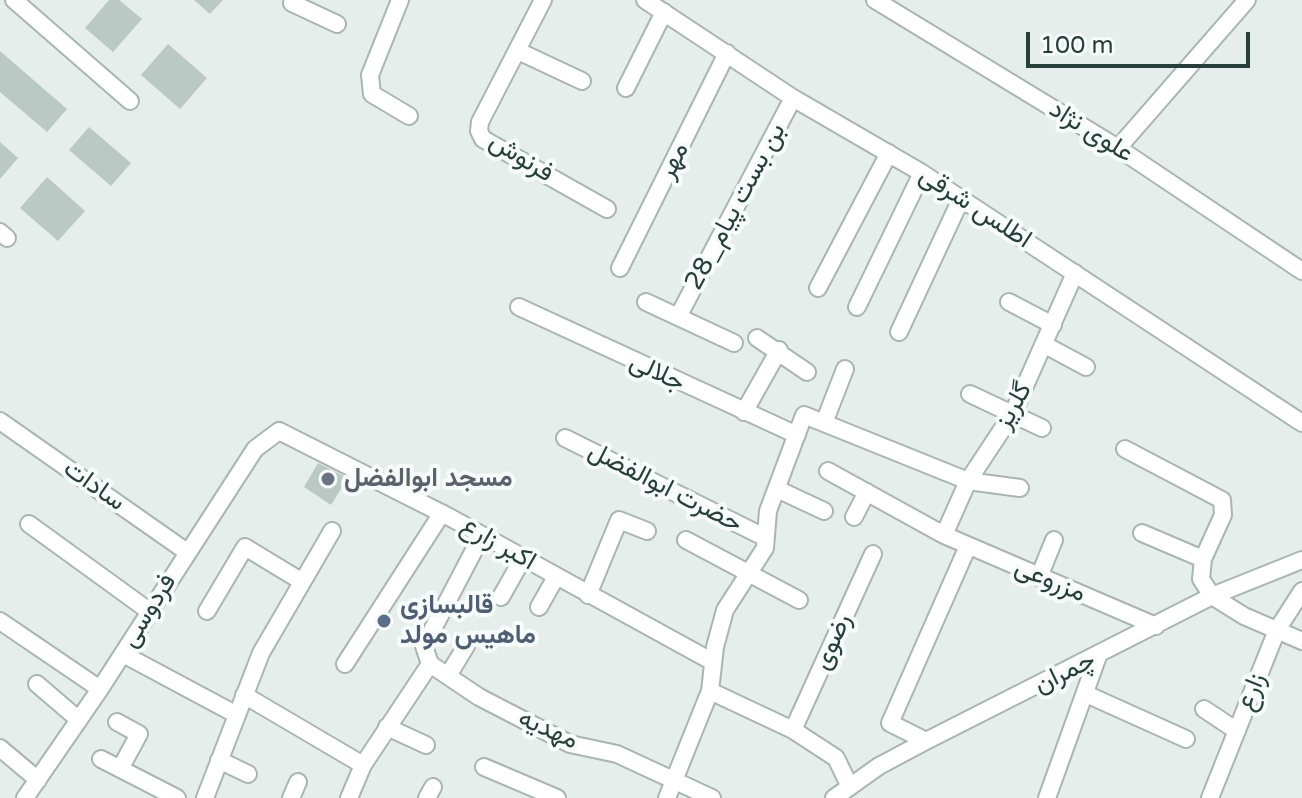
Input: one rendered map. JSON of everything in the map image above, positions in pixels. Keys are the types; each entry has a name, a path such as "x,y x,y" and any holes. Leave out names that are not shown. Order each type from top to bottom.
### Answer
{"street":[{"path":"14,0 130,101"},
{"path":"293,0 292,3 337,24"},
{"path":"400,0 370,75 372,94 409,116"},
{"name":"فرنوش","path":"543,0 480,122 483,139 607,209"},
{"name":"اطلس شرقی","path":"645,0 793,98 922,173 1302,423"},
{"name":"علوی نژاد","path":"875,0 1118,148 1302,271"},
{"path":"1118,148 1247,0"},
{"path":"626,88 664,12"},
{"path":"518,51 582,81"},
{"name":"مهر","path":"620,268 727,53"},
{"name":"بن بست پیام_28","path":"678,317 793,98"},
{"path":"818,288 889,153"},
{"path":"857,307 922,173"},
{"path":"899,332 961,199"},
{"name":"گلریز","path":"944,535 968,481 1013,413 1075,273"},
{"path":"646,302 734,343"},
{"path":"1009,302 1053,325"},
{"name":"جلالی","path":"519,307 797,435"},
{"path":"757,338 779,350 807,372"},
{"path":"1045,345 1086,367"},
{"path":"744,412 779,350"},
{"path":"824,423 845,369"},
{"path":"970,394 1042,428"},
{"path":"667,798 710,691 725,610 765,548 768,511 804,415 968,481 1020,488"},
{"name":"سادات","path":"0,421 187,552"},
{"name":"فردوسی","path":"25,798 100,689 255,449 279,431"},
{"name":"اکبر زارع","path":"279,431 442,513 713,662"},
{"name":"حضرت ابوالفضل","path":"565,438 766,538"},
{"path":"1125,449 1222,500 1223,515 1203,559 1201,579 1212,596 1244,616 1302,641"},
{"name":"مزروعی","path":"828,471 944,535 1156,626"},
{"path":"777,489 824,511"},
{"path":"854,517 867,492"},
{"path":"345,664 442,513"},
{"path":"588,595 619,520 647,531"},
{"path":"29,524 149,611"},
{"path":"205,798 261,653 332,531"},
{"path":"1142,533 1203,559"},
{"path":"349,798 363,765 430,664 424,646 482,535"},
{"path":"686,540 799,600"},
{"path":"1039,577 1054,540"},
{"path":"926,741 890,723 968,546"},
{"path":"207,611 245,547 301,581"},
{"name":"رضوی","path":"793,730 873,554"},
{"path":"501,597 523,558"},
{"name":"چمران","path":"834,798 926,741 1212,596 1302,560"},
{"path":"539,607 556,577"},
{"name":"زارع","path":"1210,798 1277,630 1302,591"},
{"path":"0,621 100,689"},
{"path":"449,674 466,646"},
{"path":"123,654 237,715"},
{"path":"1047,798 1098,656"},
{"name":"مهدیه","path":"430,664 479,697 570,744 617,754 712,798"},
{"path":"37,684 79,720"},
{"path":"710,691 793,730 836,758 850,787"},
{"path":"1086,694 1186,739"},
{"path":"244,695 363,765"},
{"path":"1204,709 1237,731"},
{"path":"117,722 139,734 120,769"},
{"path":"387,727 426,745"},
{"path":"0,748 38,780"},
{"path":"101,759 177,798"},
{"path":"219,760 248,774"},
{"path":"484,767 557,798"}],"building":[{"path":"109,0 119,0 142,19 113,52 85,28"},
{"path":"194,0 223,0 210,14"},
{"path":"168,44 207,78 180,109 141,75"},
{"path":"0,51 67,109 47,132 0,92"},
{"path":"89,127 131,163 111,186 69,150"},
{"path":"0,142 18,158 0,179"},
{"path":"47,177 85,211 58,241 20,208"},
{"name":"مسجد ابوالفضل","path":"318,463 348,478 331,505 304,487"}],"place":[{"name":"مسجد ابوالفضل","path":"328,479"},
{"name":"قالبسازی ماهیس مولد","path":"384,621"}]}
